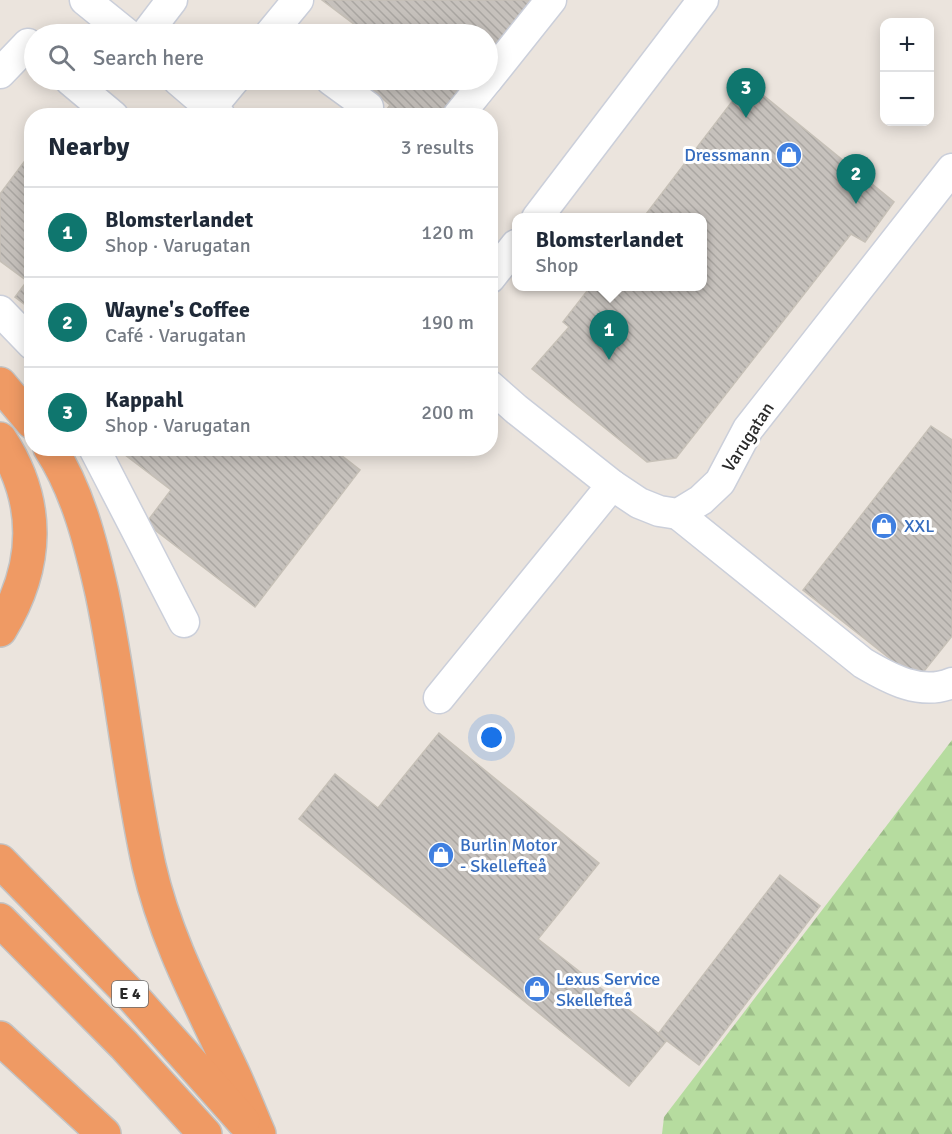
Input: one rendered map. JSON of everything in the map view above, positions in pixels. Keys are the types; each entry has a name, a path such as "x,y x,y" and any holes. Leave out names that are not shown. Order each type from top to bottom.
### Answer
{"highway":[{"path":"0,384 24,412"},
{"path":"0,439 23,485 30,531 30,553 25,578 13,609 0,630"},
{"path":"54,456 74,497 88,536 109,625 149,866 167,929 189,983 235,1076 259,1134"},
{"name":"E 4","path":"0,861 132,996 254,1134"},
{"name":"E 4","path":"0,920 124,1045 205,1134"},
{"path":"0,1038 104,1134"}],"street":[{"path":"86,0 115,24"},
{"path":"154,24 172,0"},
{"path":"280,24 298,0"},
{"path":"498,65 551,0"},
{"path":"541,213 703,0"},
{"path":"0,73 24,48"},
{"path":"82,90 103,108"},
{"path":"188,90 207,108"},
{"path":"215,108 227,90"},
{"path":"345,90 368,107"},
{"path":"464,108 478,90"},
{"name":"Varugatan","path":"678,514 701,500 720,482 748,429 952,169"},
{"path":"498,268 512,250"},
{"path":"0,311 24,336"},
{"path":"498,393 612,485 639,503 659,512 678,514 863,663 893,680 909,685 938,688 952,683"},
{"path":"98,456 184,622"},
{"path":"439,698 612,485"}],"green space":[{"path":"952,740 952,1134 662,1134 664,1117"}],"building":[{"path":"322,0 540,0 498,55 498,24 354,24"},
{"path":"747,82 894,202 865,242 851,234 676,458 647,462 532,369 569,327 563,322 587,291 707,291 707,213 647,213"},
{"path":"372,90 470,90 456,108 388,108 390,105"},
{"path":"24,162 24,279 0,261 0,194"},
{"path":"24,285 24,304 15,297"},
{"path":"931,426 952,440 952,636 917,680 803,590"},
{"path":"126,456 342,456 360,470 255,607 146,523 171,490"},
{"path":"439,733 599,863 538,939 667,1040 629,1086 299,819 335,774 378,808"},
{"path":"780,875 820,906 699,1065 658,1034"}],"place":[{"name":"Kappahl","path":"746,118"},
{"name":"Dressmann","path":"789,155"},
{"name":"Wayne's Coffee","path":"856,204"},
{"name":"Blomsterlandet","path":"609,360"},
{"name":"XXL","path":"884,526"},
{"name":"Burlin Motor - Skellefteå","path":"441,855"},
{"name":"Lexus Service Skellefteå","path":"537,989"}]}
